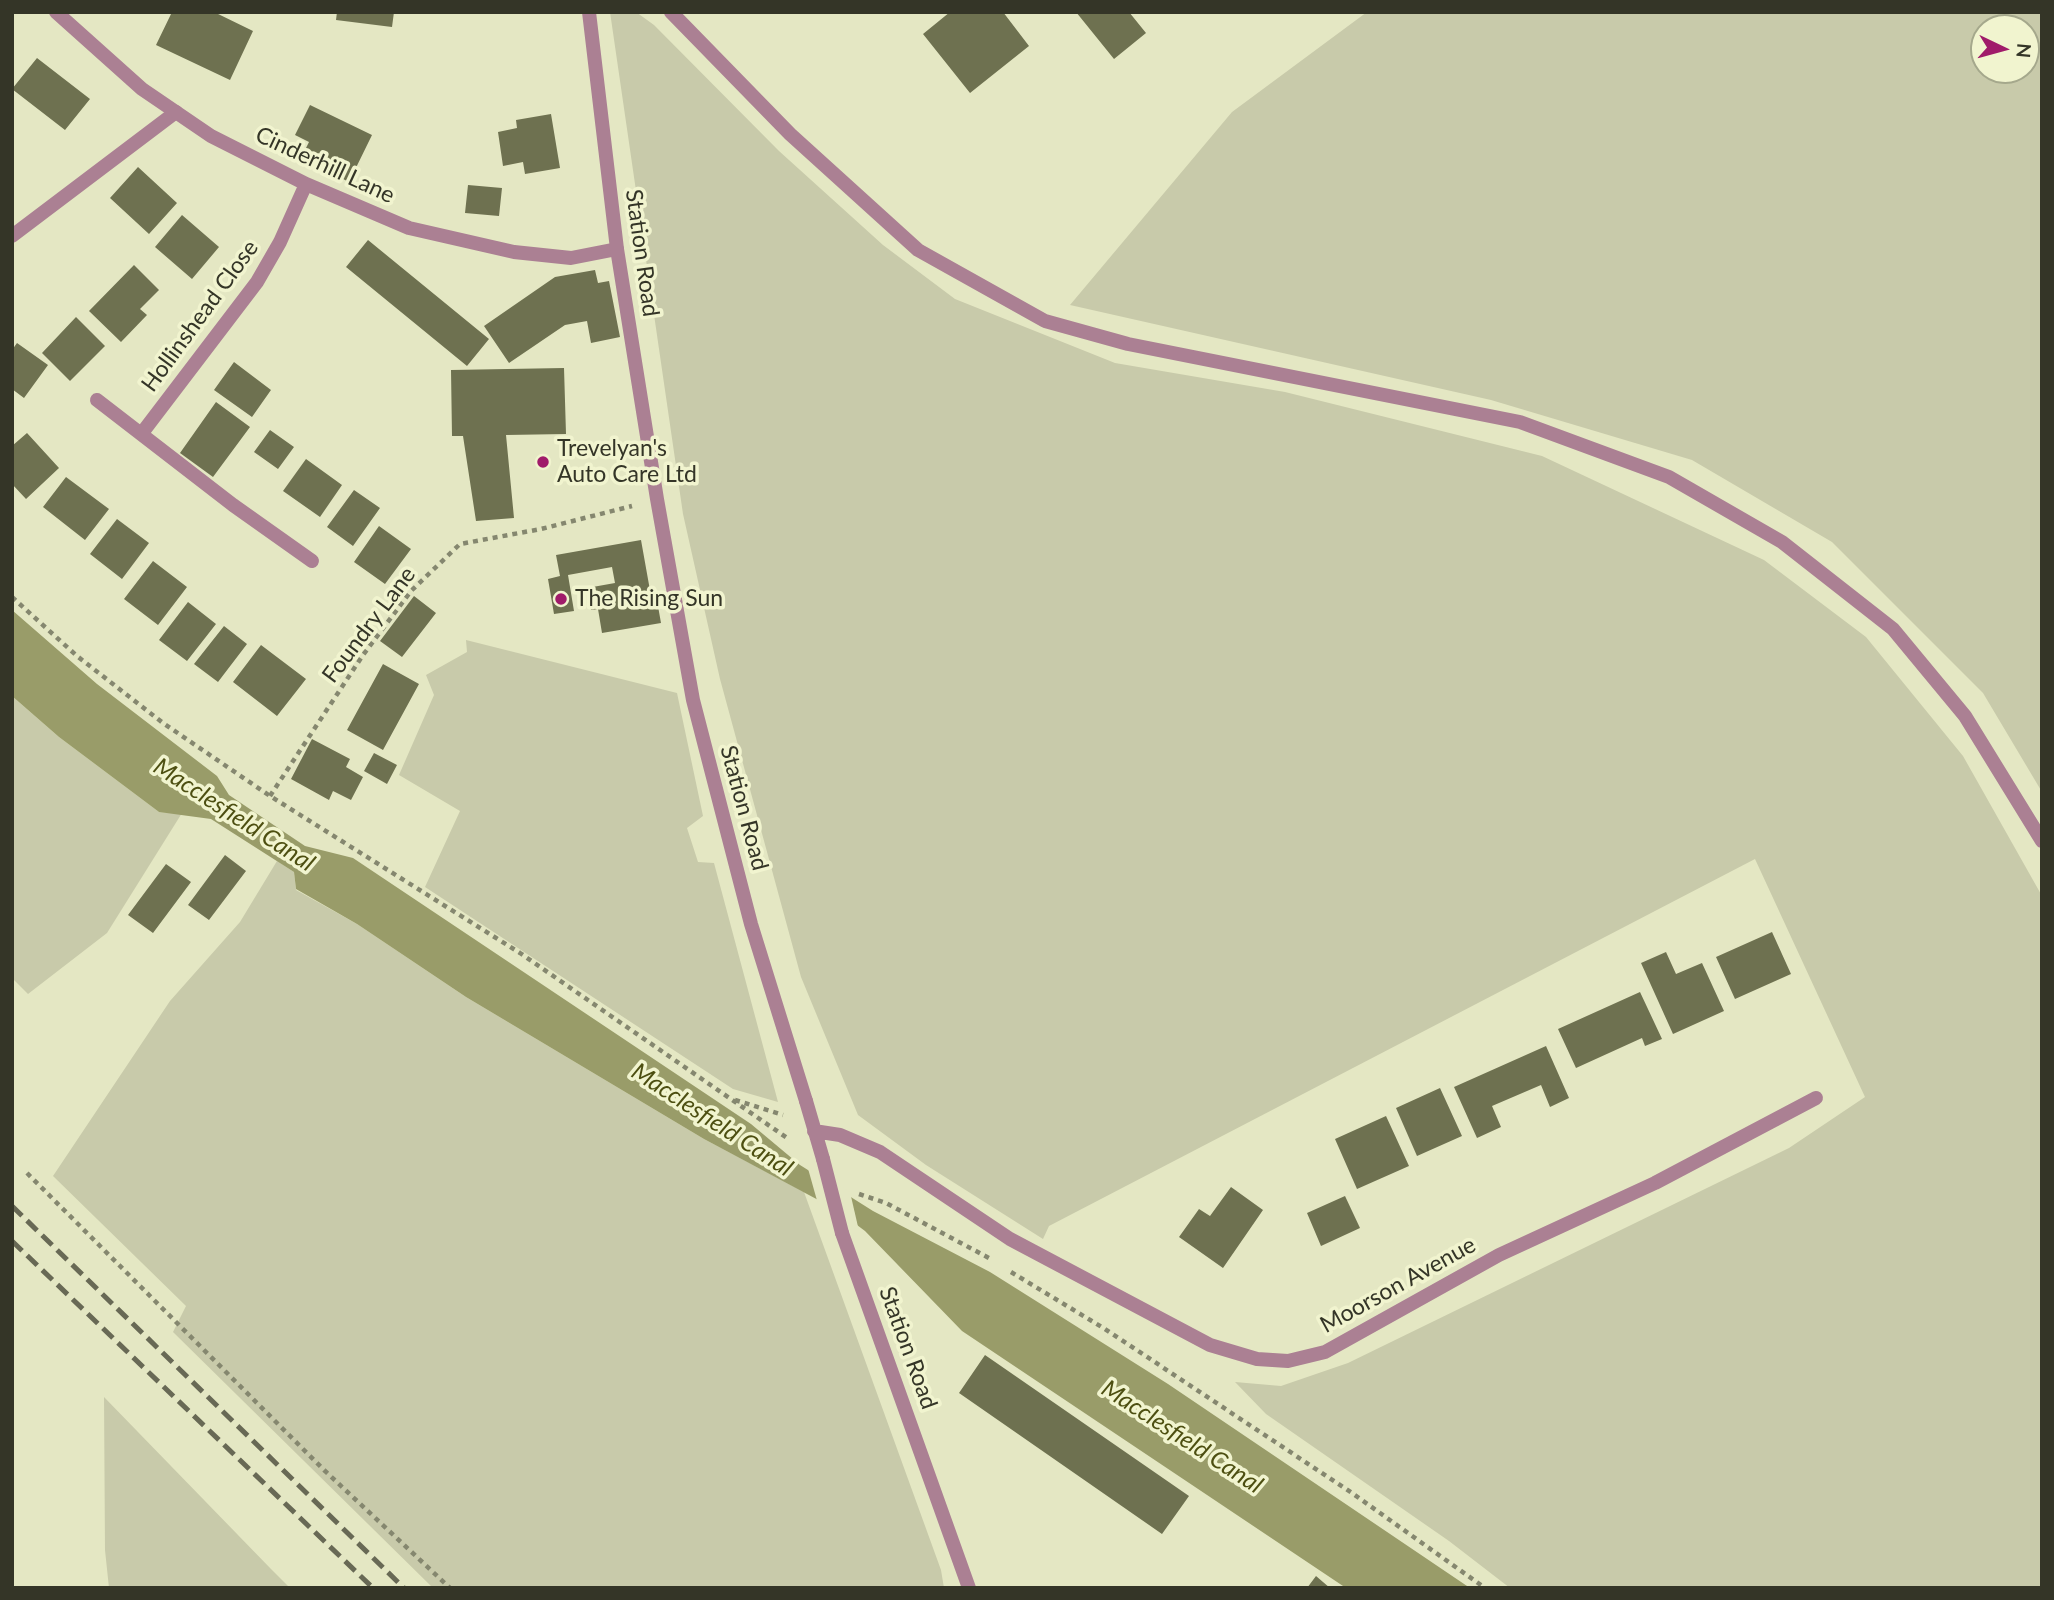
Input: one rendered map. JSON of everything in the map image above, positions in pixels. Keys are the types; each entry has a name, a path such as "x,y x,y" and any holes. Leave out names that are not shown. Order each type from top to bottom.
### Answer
{"street":[{"name":"Cinderhill Lane","path":"55,12 142,89 211,136 306,184 409,228 514,252 572,258 617,249"},
{"name":"Station Road","path":"589,12 617,249 693,700 751,924 806,1101 842,1233 969,1588"},
{"path":"671,12 790,134 918,250 1045,321 1128,344 1521,422 1668,477 1782,542 1893,629 1965,716 2042,841"},
{"path":"12,236 76,191 176,112"},
{"name":"Hollinshead Close","path":"142,433 257,282 281,242 306,184"},
{"path":"97,400 233,505 312,561"},
{"name":"Moorson Avenue","path":"814,1131 840,1135 880,1152 1010,1239 1210,1345 1257,1359 1289,1361 1325,1352 1499,1255 1655,1183 1816,1098"}],"path":[{"name":"Foundry Lane","path":"270,796 363,655 411,591 460,544 541,529 657,499"},
{"path":"12,597 78,656 163,723 270,796 520,953 792,1142"},
{"path":"727,1098 783,1115"},
{"path":"27,1173 324,1470 450,1588"},
{"path":"857,1193 886,1203 996,1262"},
{"path":"1007,1269 1105,1329 1352,1493 1485,1588"}],"shaded area":[{"path":"610,12 636,12 654,25 779,151 883,245 955,299 1115,363 1285,392 1542,456 1764,560 1866,637 1963,756 2042,896 2042,1588 1510,1588 1449,1541 1266,1414 1235,1382 1281,1386 1348,1363 1789,1148 1865,1097 1755,859 1049,1226 1043,1239 926,1165 858,1115 801,977 720,679 683,514"},
{"path":"1367,12 2042,12 2042,792 1983,693 1832,542 1692,460 1491,400 1070,305 1232,112"},
{"path":"466,640 677,693 703,816 687,828 698,862 714,863 778,1102 733,1089 425,887 460,811 399,775 434,695 426,675 467,652"},
{"path":"12,696 59,737 159,812 182,813 107,933 28,994 12,978"},
{"path":"277,861 294,872 296,890 357,924 466,997 704,1139 804,1192 941,1570 944,1588 433,1588 173,1332 186,1306 53,1176 170,1001 240,922"},
{"path":"104,1397 290,1588 109,1588 105,1550"}],"water":[{"name":"Macclesfield Canal","path":"12,610 97,684 217,776 229,795 305,846 353,858 751,1124 800,1165 873,1211 990,1272 1168,1384 1470,1588 1346,1588 962,1331 865,1231 837,1210 704,1139 466,997 357,924 296,889 294,872 211,819 159,812 59,737 12,696"}],"pier":[{"path":"807,1165 850,1192 859,1231 818,1204"}],"building":[{"path":"172,12 214,12 253,31 230,80 156,45"},
{"path":"337,12 394,12 392,27 336,20"},
{"path":"950,12 1003,12 1029,46 970,93 923,34"},
{"path":"1076,12 1129,12 1146,33 1114,59"},
{"path":"37,58 90,99 65,130 12,89"},
{"path":"310,105 372,135 349,182 301,158 309,142 295,135"},
{"path":"551,114 560,168 525,174 523,162 503,166 498,132 517,128 516,120"},
{"path":"138,167 177,203 149,234 110,198"},
{"path":"468,185 502,188 499,216 465,213"},
{"path":"182,215 219,247 192,279 155,247"},
{"path":"368,240 489,339 467,366 346,267"},
{"path":"134,265 159,290 140,309 147,315 121,342 89,311"},
{"path":"595,270 598,283 609,281 620,337 591,343 587,321 565,325 509,363 484,326 555,277"},
{"path":"76,317 105,346 70,381 42,353"},
{"path":"17,343 48,365 24,398 12,389 12,350"},
{"path":"234,362 271,390 252,417 214,390"},
{"path":"564,368 566,434 506,435 514,518 476,521 463,436 452,436 451,370"},
{"path":"216,402 250,427 213,477 180,453"},
{"path":"270,430 294,447 278,469 254,452"},
{"path":"27,433 59,468 26,499 12,484 12,446"},
{"path":"306,459 342,485 320,517 283,491"},
{"path":"66,477 109,509 85,540 43,507"},
{"path":"354,490 380,508 353,546 327,527"},
{"path":"117,519 149,543 122,579 90,554"},
{"path":"379,526 411,549 385,584 354,562"},
{"path":"641,540 651,596 656,595 661,623 602,633 598,609 591,610 587,588 615,583 612,567 568,575 574,611 554,614 548,579 560,576 556,555"},
{"path":"153,561 187,587 158,625 124,599"},
{"path":"414,596 436,613 402,657 380,641"},
{"path":"188,602 216,624 187,661 159,640"},
{"path":"224,626 247,644 218,682 194,664"},
{"path":"261,645 306,679 277,716 233,682"},
{"path":"383,664 419,684 383,750 347,730"},
{"path":"312,739 350,759 346,767 363,777 351,800 333,791 329,800 291,779"},
{"path":"374,753 397,765 387,784 364,771"},
{"path":"225,855 246,871 209,920 188,905"},
{"path":"166,864 191,882 153,933 128,915"},
{"path":"1772,932 1791,974 1735,999 1716,957"},
{"path":"1666,952 1676,974 1702,963 1724,1011 1673,1034 1641,963"},
{"path":"1640,992 1662,1039 1645,1046 1642,1038 1576,1068 1558,1029"},
{"path":"1546,1046 1569,1098 1550,1107 1541,1085 1492,1106 1501,1127 1477,1138 1454,1087"},
{"path":"1440,1088 1462,1136 1417,1156 1396,1108"},
{"path":"1386,1116 1409,1166 1357,1189 1335,1139"},
{"path":"1231,1187 1263,1210 1223,1268 1179,1237 1199,1209 1210,1216"},
{"path":"1345,1196 1360,1228 1321,1246 1307,1213"},
{"path":"985,1355 1189,1496 1162,1534 959,1393"},
{"path":"1316,1576 1330,1588 1307,1588"}],"railway":[{"path":"12,1206 404,1588"},
{"path":"12,1241 373,1588"}],"place":[{"name":"Trevelyan's Auto Care Ltd","path":"543,462"},
{"name":"The Rising Sun","path":"561,599"}]}
